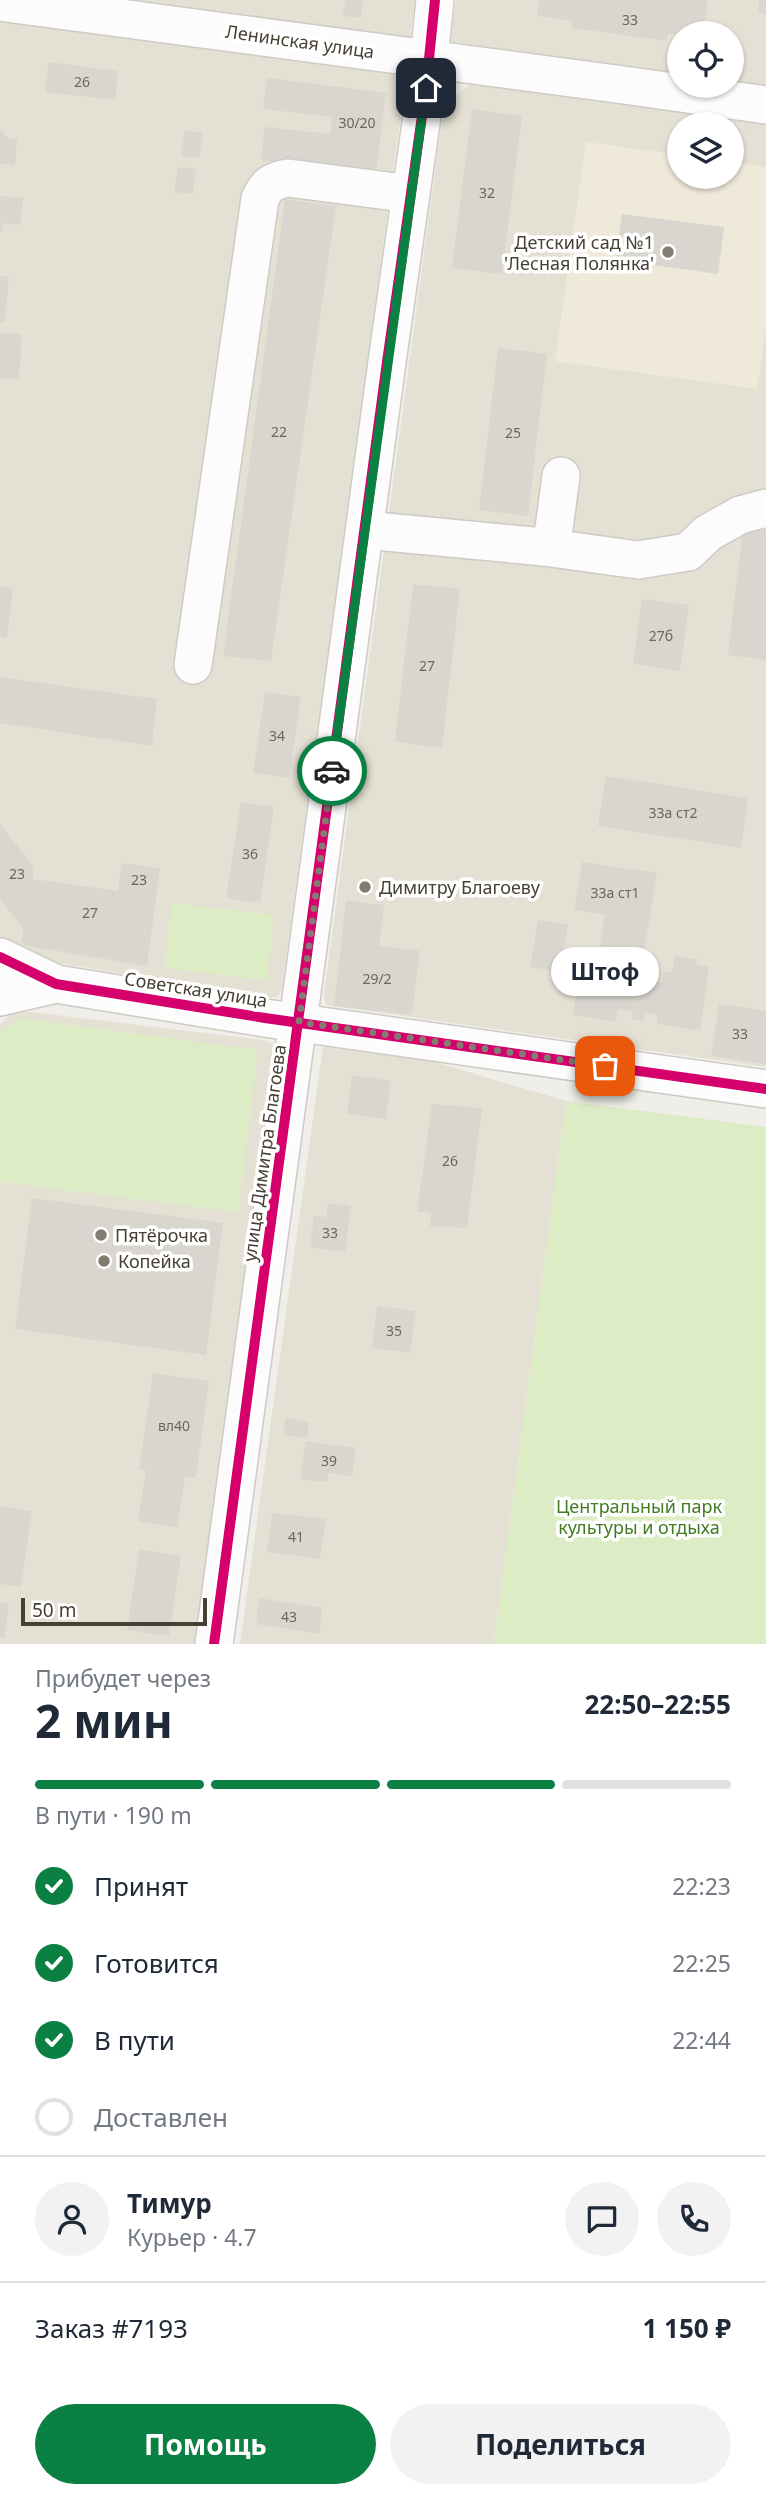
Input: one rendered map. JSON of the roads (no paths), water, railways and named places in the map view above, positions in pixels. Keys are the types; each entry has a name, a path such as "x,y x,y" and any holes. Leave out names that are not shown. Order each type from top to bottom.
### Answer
{"street":[{"name":"улица Димитра Благоева","path":"214,1644 435,0"},
{"name":"Ленинская улица","path":"0,2 316,42 429,60 766,105"},
{"path":"193,665 260,199 265,187 276,180 288,178 411,194"},
{"path":"544,547 552,536 561,477"},
{"path":"365,530 544,547 638,560 688,552 708,533 740,515 766,508"},
{"name":"Советская улица","path":"0,957 56,984 766,1089"},
{"name":"Советская улица","path":"0,998 56,984"}],"place":[{"name":"Детский сад №1 'Лесная Полянка'","path":"668,252"},
{"name":"Димитру Благоеву","path":"365,887"},
{"name":"Штоф","path":"605,1066"},
{"name":"Пятёрочка","path":"101,1235"},
{"name":"Копейка","path":"104,1261"}],"park label":[{"name":"Центральный парк культуры и отдыха","path":"639,1516"}]}
